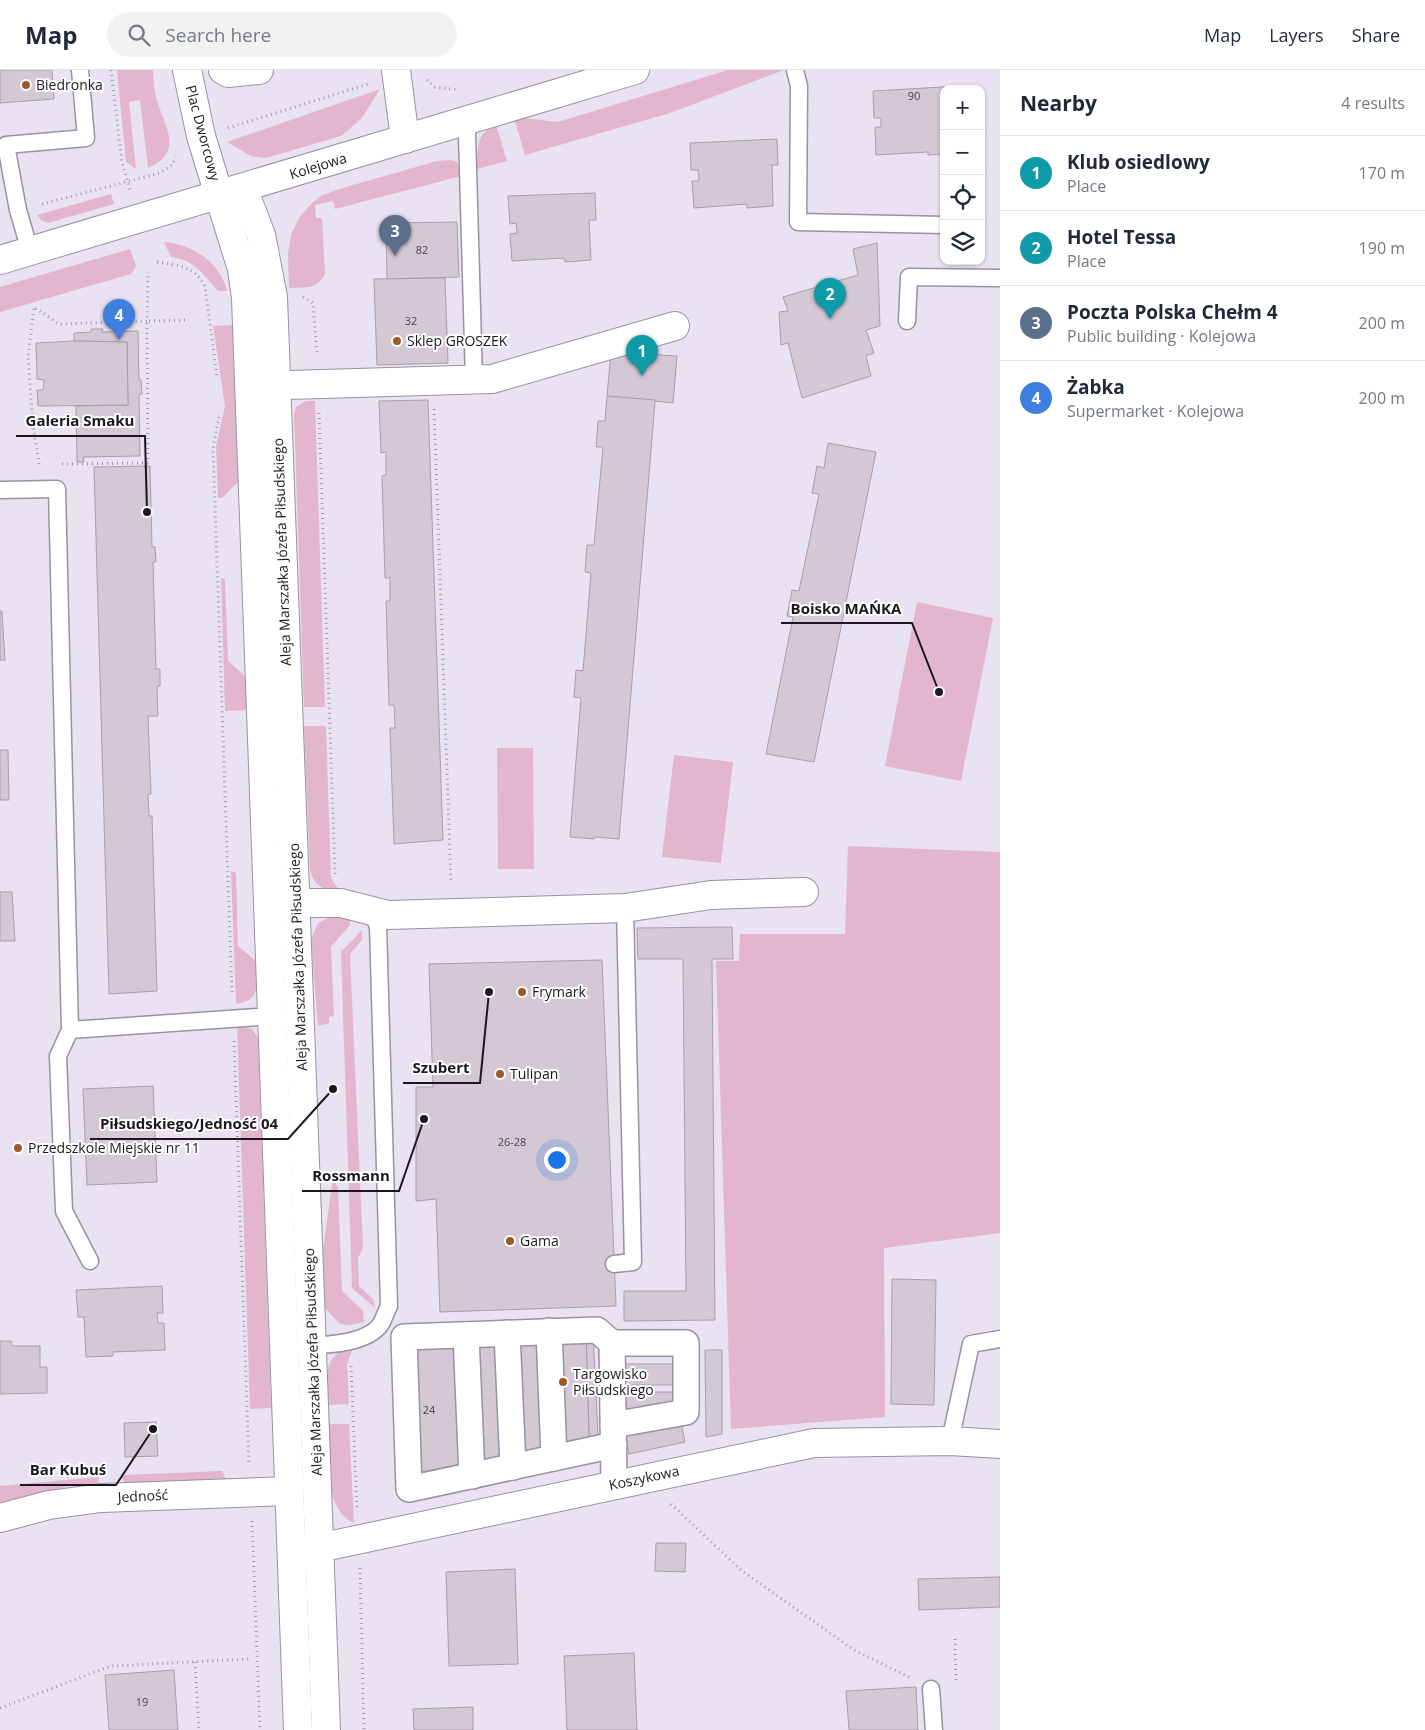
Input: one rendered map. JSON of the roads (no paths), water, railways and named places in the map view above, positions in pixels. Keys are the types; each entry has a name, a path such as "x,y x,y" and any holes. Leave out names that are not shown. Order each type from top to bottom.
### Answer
{"street":[{"name":"Plac Dworcowy","path":"187,70 201,136 231,192"},
{"path":"223,70 228,72 258,70"},
{"name":"Kolejowa","path":"0,260 469,120 581,78 636,70"},
{"path":"384,76 405,139"},
{"name":"Aleja Marszałka Józefa Piłsudskiego","path":"231,192 261,235 270,277 276,385 326,1730"},
{"name":"Aleja Marszałka Józefa Piłsudskiego","path":"231,192 246,298 298,1730"},
{"path":"249,386 492,379 675,326"},
{"path":"268,903 341,903 388,914 625,908 711,895 804,892"},
{"path":"597,1330 612,1343 686,1343 686,1412 613,1435 554,1458 409,1489 404,1337 549,1332 597,1330"},
{"path":"549,1332 554,1458"},
{"path":"507,1333 513,1467"},
{"path":"466,1334 472,1476"},
{"path":"612,1343 614,1484"},
{"name":"Koszykowa","path":"291,1553 814,1443 950,1441 1000,1444"},
{"name":"Jedność","path":"0,1518 49,1505 101,1498 289,1491"}],"lane":[{"path":"30,251 18,210 3,145 86,138 80,70"},
{"path":"795,70 799,86 798,222 940,225"},
{"path":"469,120 467,134 474,380"},
{"path":"907,321 908,277 1000,278"},
{"path":"0,490 57,489 70,1030 58,1056 64,1211 90,1261"},
{"path":"614,1264 633,1262 625,908"},
{"path":"284,1346 351,1341 371,1332 380,1325 389,1306 378,926 370,909"},
{"path":"70,1030 272,1016"},
{"path":"950,1441 971,1344 1000,1339"},
{"path":"931,1689 934,1730"}],"place":[{"name":"Biedronka","path":"26,85"},
{"name":"Poczta Polska Chełm 4","path":"395,256"},
{"name":"Hotel Tessa","path":"830,319"},
{"name":"Żabka","path":"119,340"},
{"name":"Sklep GROSZEK","path":"397,341"},
{"name":"Klub osiedlowy","path":"642,376"},
{"name":"Galeria Smaku","path":"147,512"},
{"name":"Boisko MAŃKA","path":"939,692"},
{"name":"Szubert","path":"489,992"},
{"name":"Frymark","path":"522,992"},
{"name":"Tulipan","path":"500,1074"},
{"name":"Piłsudskiego/Jedność 04","path":"333,1089"},
{"name":"Rossmann","path":"424,1119"},
{"name":"Przedszkole Miejskie nr 11","path":"18,1148"},
{"name":"Gama","path":"510,1241"},
{"name":"Targowisko Piłsudskiego","path":"563,1382"},
{"name":"Bar Kubuś","path":"153,1429"}]}
